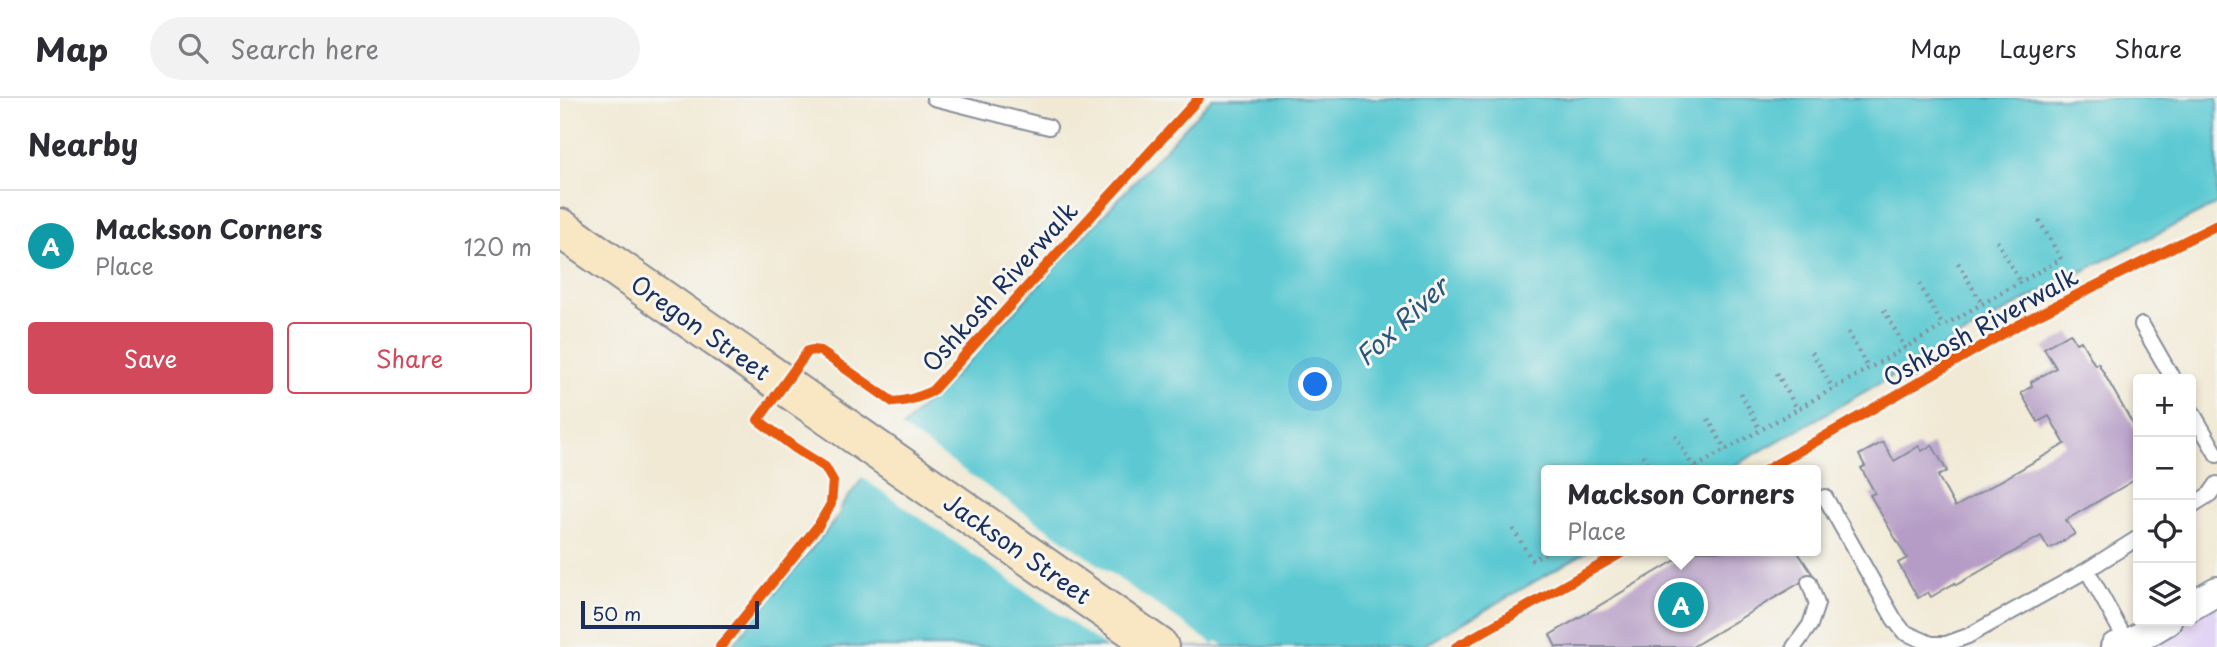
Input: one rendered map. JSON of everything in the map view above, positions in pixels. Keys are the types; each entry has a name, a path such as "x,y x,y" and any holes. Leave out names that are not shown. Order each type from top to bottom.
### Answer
{"main road":[{"name":"Oregon Street","path":"560,228 877,450"},
{"name":"Jackson Street","path":"877,450 1159,647"}],"street":[{"path":"2196,604 2217,591"},
{"path":"2123,646 2158,626"}],"lane":[{"path":"943,99 1049,127"},
{"path":"2142,325 2170,374"},
{"path":"2196,419 2217,455"},
{"path":"2196,503 2210,494 2217,484"},
{"path":"1825,497 1894,619 1904,632 1931,644 1946,644 1968,636 2133,541"},
{"path":"2087,570 2123,646"},
{"path":"1794,647 1810,625 1817,604 1810,582"}],"path":[{"path":"1701,465 2061,258 2038,218"},
{"path":"1997,241 2020,282"},
{"path":"1958,263 1982,304"},
{"path":"1919,284 1943,326"},
{"path":"1884,310 1923,380"},
{"path":"1848,332 1868,368"},
{"path":"1812,352 1833,389"},
{"path":"1777,373 1797,409"},
{"path":"1741,393 1760,430"},
{"path":"1708,419 1726,450"},
{"path":"1675,436 1690,465"},
{"path":"1643,455 1649,465"},
{"path":"1513,529 1532,560 1541,555"}],"shaded area":[{"path":"2217,591 2217,647 2126,647 2159,626 2196,626 2196,603"}],"water":[{"name":"Fox River","path":"1212,98 2217,98 2217,204 2031,297 1736,465 1541,465 1541,556 1579,556 1421,647 731,647 840,514 840,508 897,434 932,396 935,397"}],"pier":[{"path":"900,426 1214,645 1217,641 1224,646 1106,647 860,476"}],"building":[{"path":"2070,333 2076,343 2081,341 2095,365 2098,363 2133,424 2133,481 2066,520 2075,534 2049,549 2041,536 1956,585 1955,583 1931,597 1928,592 1918,598 1898,563 1907,558 1870,495 1875,493 1861,468 1865,466 1859,455 1883,442 1894,461 1919,446 1922,451 1932,445 1947,471 1938,476 1955,507 2065,444 2049,416 2038,422 2021,393 2032,386 2031,382 2056,368 2044,348"},
{"path":"1683,556 1800,556 1813,575 1692,647 1556,647 1550,635"}],"cycle path":[{"name":"Oshkosh Riverwalk","path":"720,647 818,526 831,504 833,481 825,467 758,420 808,351 820,351 893,402 913,399 932,391 1199,98"},
{"name":"Oshkosh Riverwalk","path":"1775,465 2027,320 2217,225"},
{"path":"1456,647 1616,556"}],"place":[{"name":"Mackson Corners","path":"1681,605"}]}
